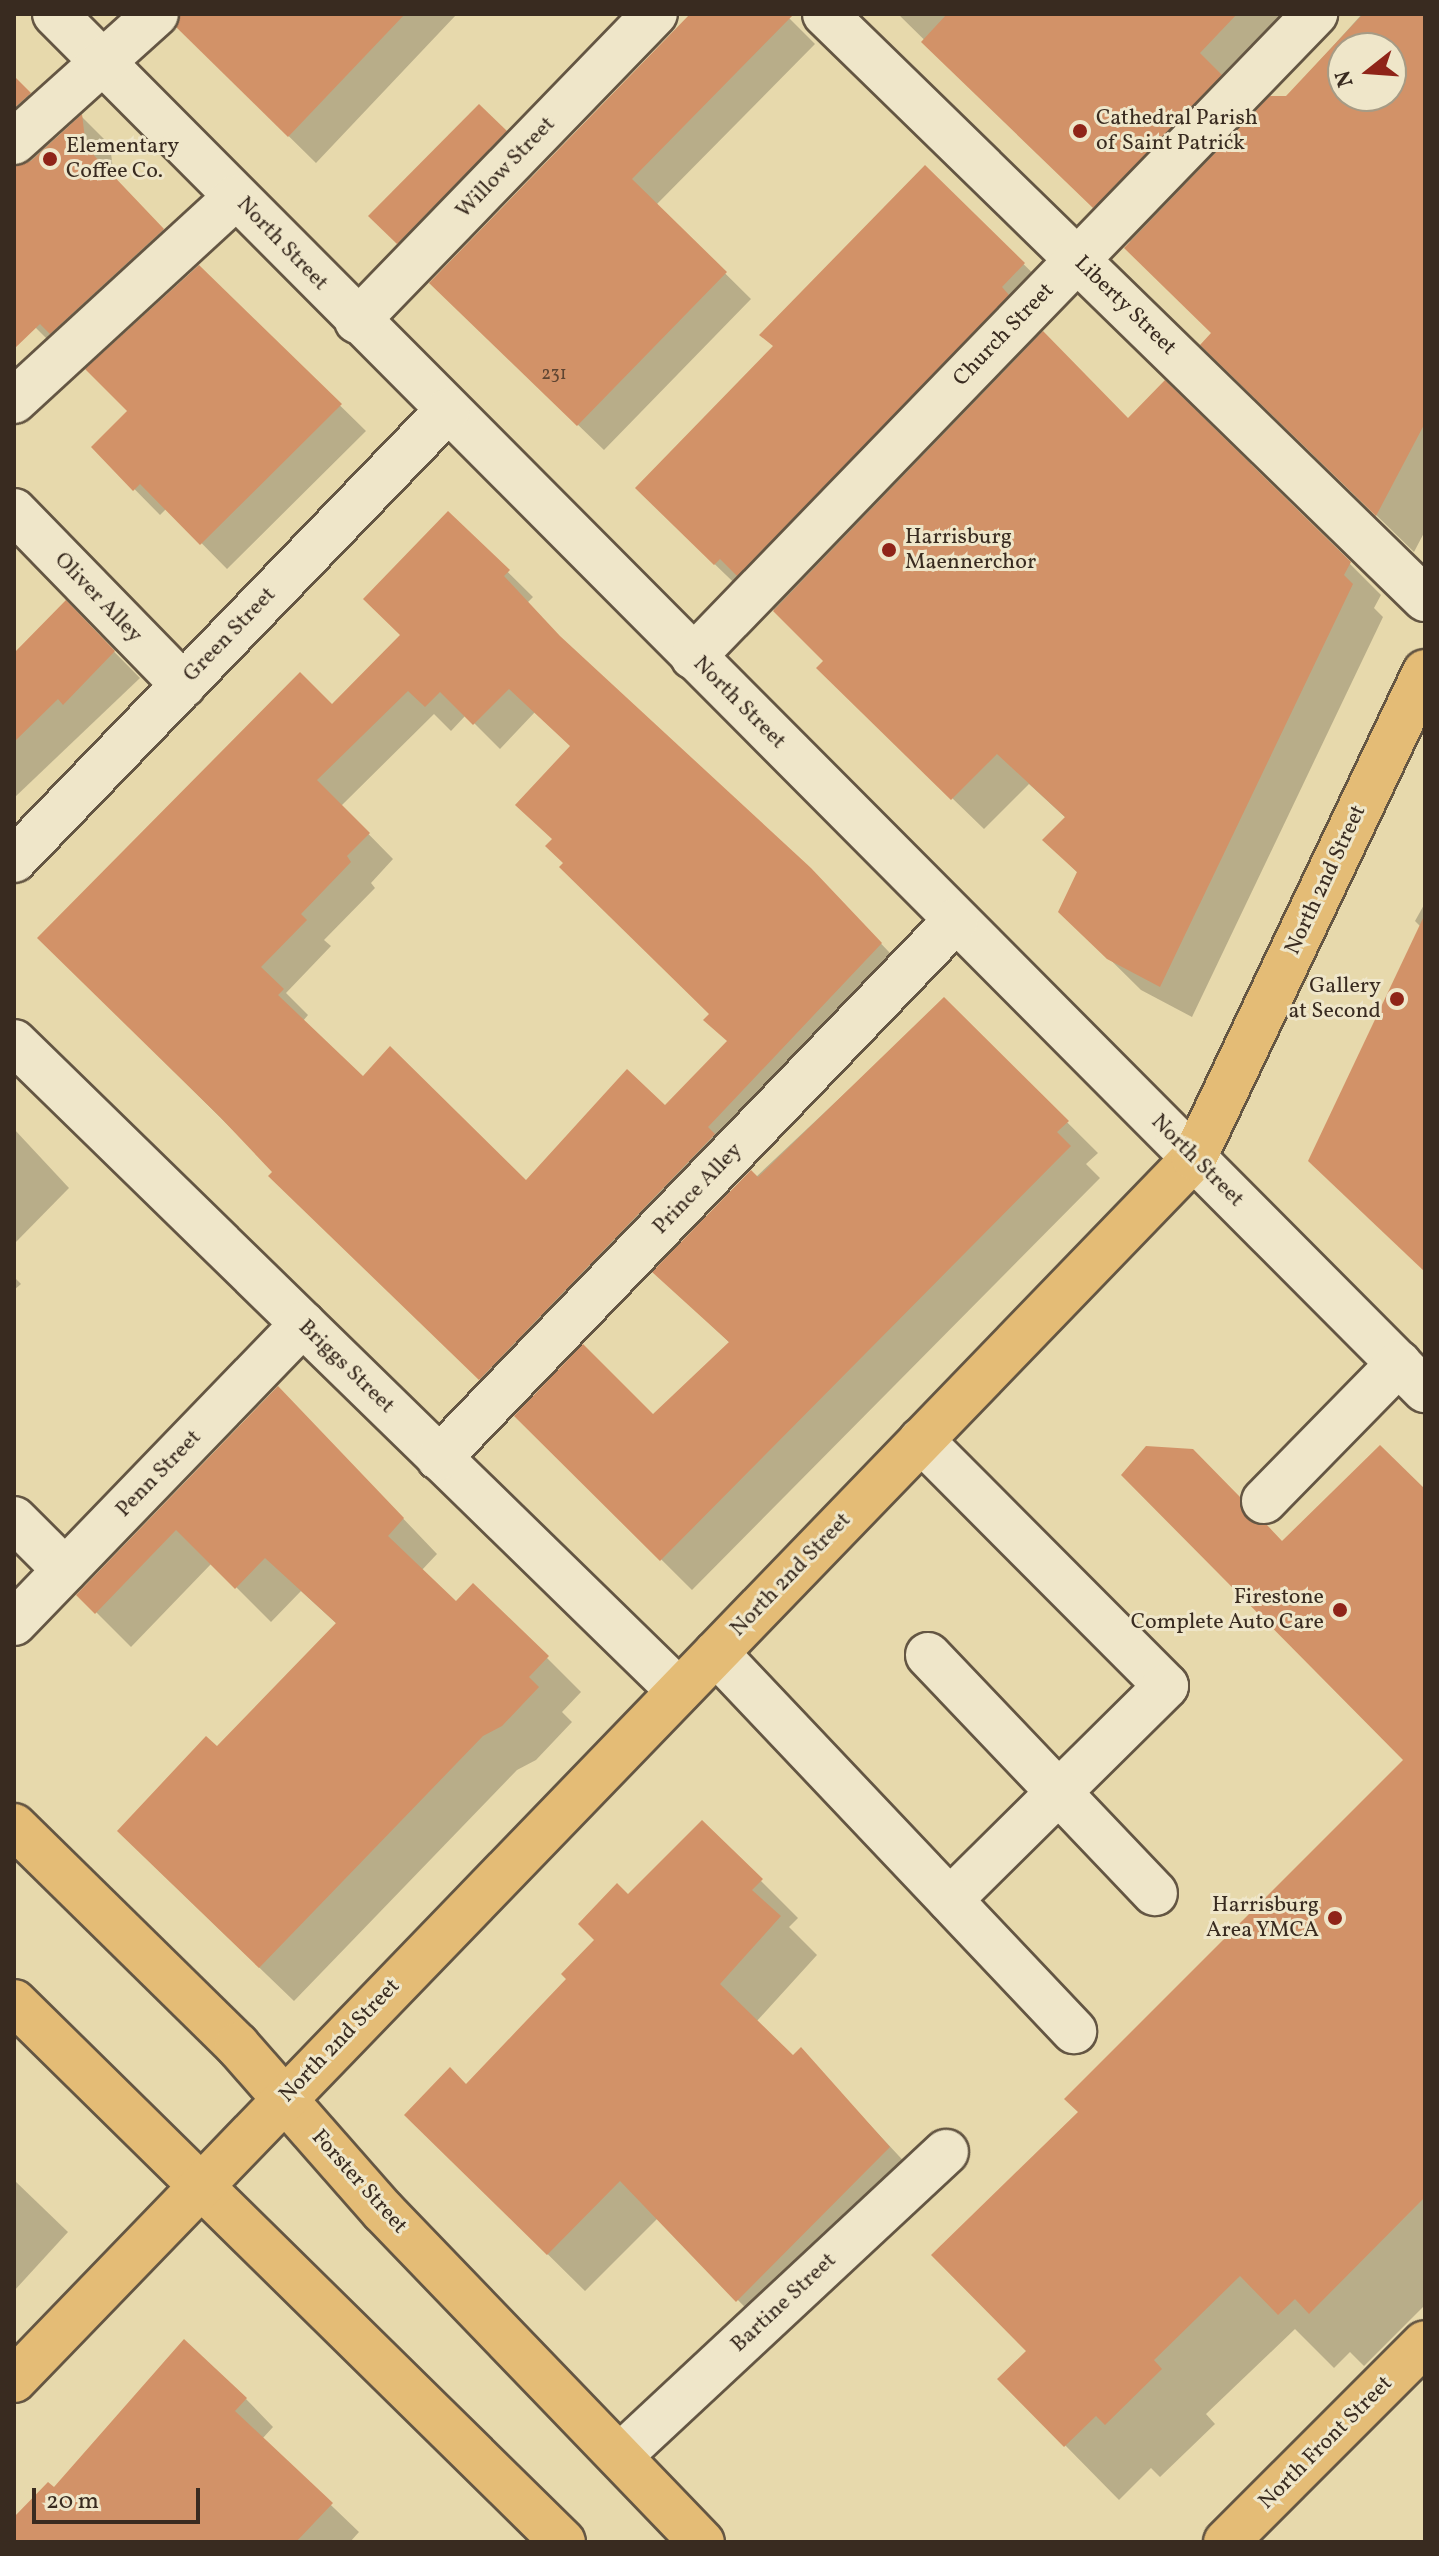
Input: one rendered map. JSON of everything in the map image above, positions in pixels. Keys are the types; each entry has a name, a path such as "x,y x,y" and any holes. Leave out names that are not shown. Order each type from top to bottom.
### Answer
{"main road":[{"name":"North 2nd Street","path":"14,2380 1194,1158 1425,672"},
{"name":"Forster Street","path":"14,1826 237,2045 383,2211 622,2454 702,2542"},
{"path":"14,2002 552,2538"},
{"name":"North Front Street","path":"1226,2542 1425,2343"}],"street":[{"name":"North Street","path":"55,14 357,321 1412,1377"},
{"path":"14,142 106,64 156,14"},
{"name":"Willow Street","path":"357,321 655,14"},
{"name":"Liberty Street","path":"825,14 1425,599"},
{"name":"Church Street","path":"693,657 1315,14"},
{"path":"14,401 236,197"},
{"name":"Green Street","path":"14,860 447,411"},
{"name":"Oliver Alley","path":"14,511 183,685"},
{"name":"Prince Alley","path":"439,1458 956,920"},
{"name":"Briggs Street","path":"14,1042 679,1691"},
{"name":"Penn Street","path":"14,1623 303,1324"},
{"path":"1264,1501 1412,1377"},
{"path":"921,1440 1166,1686 950,1900"},
{"path":"14,1519 65,1570"},
{"path":"716,1653 1074,2031"},
{"path":"928,1655 1061,1790 1155,1893"},
{"name":"Bartine Street","path":"622,2454 946,2152"}],"building":[{"path":"180,14 405,14 288,137 176,27"},
{"path":"690,14 794,14 632,179 727,272 577,426 429,283"},
{"name":"Cathedral Parish of Saint Patrick","path":"947,14 1237,14 1200,53 1222,75 1093,208 921,42"},
{"path":"1363,14 1425,14 1425,423 1376,516 1200,345 1211,333 1124,248 1270,96 1286,96 1327,52 1327,112 1407,112 1407,32 1346,32"},
{"path":"14,76 31,93 14,108"},
{"path":"479,104 507,131 397,244 368,216"},
{"path":"82,114 86,147 164,229 50,334 40,324 14,349 14,166 31,161"},
{"path":"925,165 1025,263 1002,287 1009,295 737,576 720,559 714,565 635,488 773,346 759,335"},
{"path":"199,265 342,404 200,545 140,484 133,491 91,447 127,411 85,369"},
{"path":"1043,331 1128,418 1165,380 1351,562 1344,575 1353,584 1160,987 1107,959 1058,912 1077,872 1042,840 1065,817 997,754 951,800 816,668 823,661 773,611"},
{"path":"448,511 510,570 504,576 560,636 811,868 882,943 708,1127 715,1134 479,1380 268,1176 272,1172 220,1117 37,938 300,672 332,704 400,635 363,599","holes":["509,689 570,746 515,805 552,839 545,846 563,863 559,867 709,1014 703,1020 727,1041 665,1105 627,1069 526,1180 390,1046 363,1076 278,995 284,989 261,967 307,920 301,914 351,862 347,856 370,833 317,780 408,691 425,707 440,692 473,725"]},
{"path":"66,600 115,651 63,705 58,699 14,742 14,653"},
{"path":"1425,914 1425,1272 1308,1161"},
{"path":"944,997 1069,1121 1057,1132 1071,1146 660,1561 514,1416 583,1344 653,1414 729,1342 652,1272 751,1170 758,1177"},
{"path":"278,1386 404,1518 388,1536 456,1601 473,1583 549,1656 529,1677 539,1687 502,1726 483,1736 259,1968 117,1831 206,1736 217,1746 336,1623 265,1558 235,1589 176,1530 95,1614 76,1595"},
{"path":"1380,1445 1425,1489 1425,2197 1309,2314 1295,2299 1278,2315 1240,2276 1154,2360 1162,2369 1105,2425 1096,2416 1064,2447 997,2379 1026,2351 931,2255 1078,2112 1064,2099 1403,1760 1121,1475 1146,1446 1193,1449 1240,1497 1246,1518 1267,1525 1282,1541"},
{"path":"702,1820 763,1879 752,1890 781,1916 720,1984 793,2055 801,2047 890,2147 736,2302 620,2181 547,2255 404,2115 450,2067 466,2084 566,1979 561,1974 594,1940 578,1924 617,1883 628,1894"},
{"path":"184,2339 247,2398 235,2411 333,2503 296,2542 14,2542 14,2517 48,2482 54,2487"}],"place":[{"name":"Cathedral Parish of Saint Patrick","path":"1080,131"},
{"name":"Elementary Coffee Co.","path":"50,159"},
{"name":"Harrisburg Maennerchor","path":"889,550"},
{"name":"Gallery at Second","path":"1397,999"},
{"name":"Firestone Complete Auto Care","path":"1340,1610"},
{"name":"Harrisburg Area YMCA","path":"1335,1918"}]}
